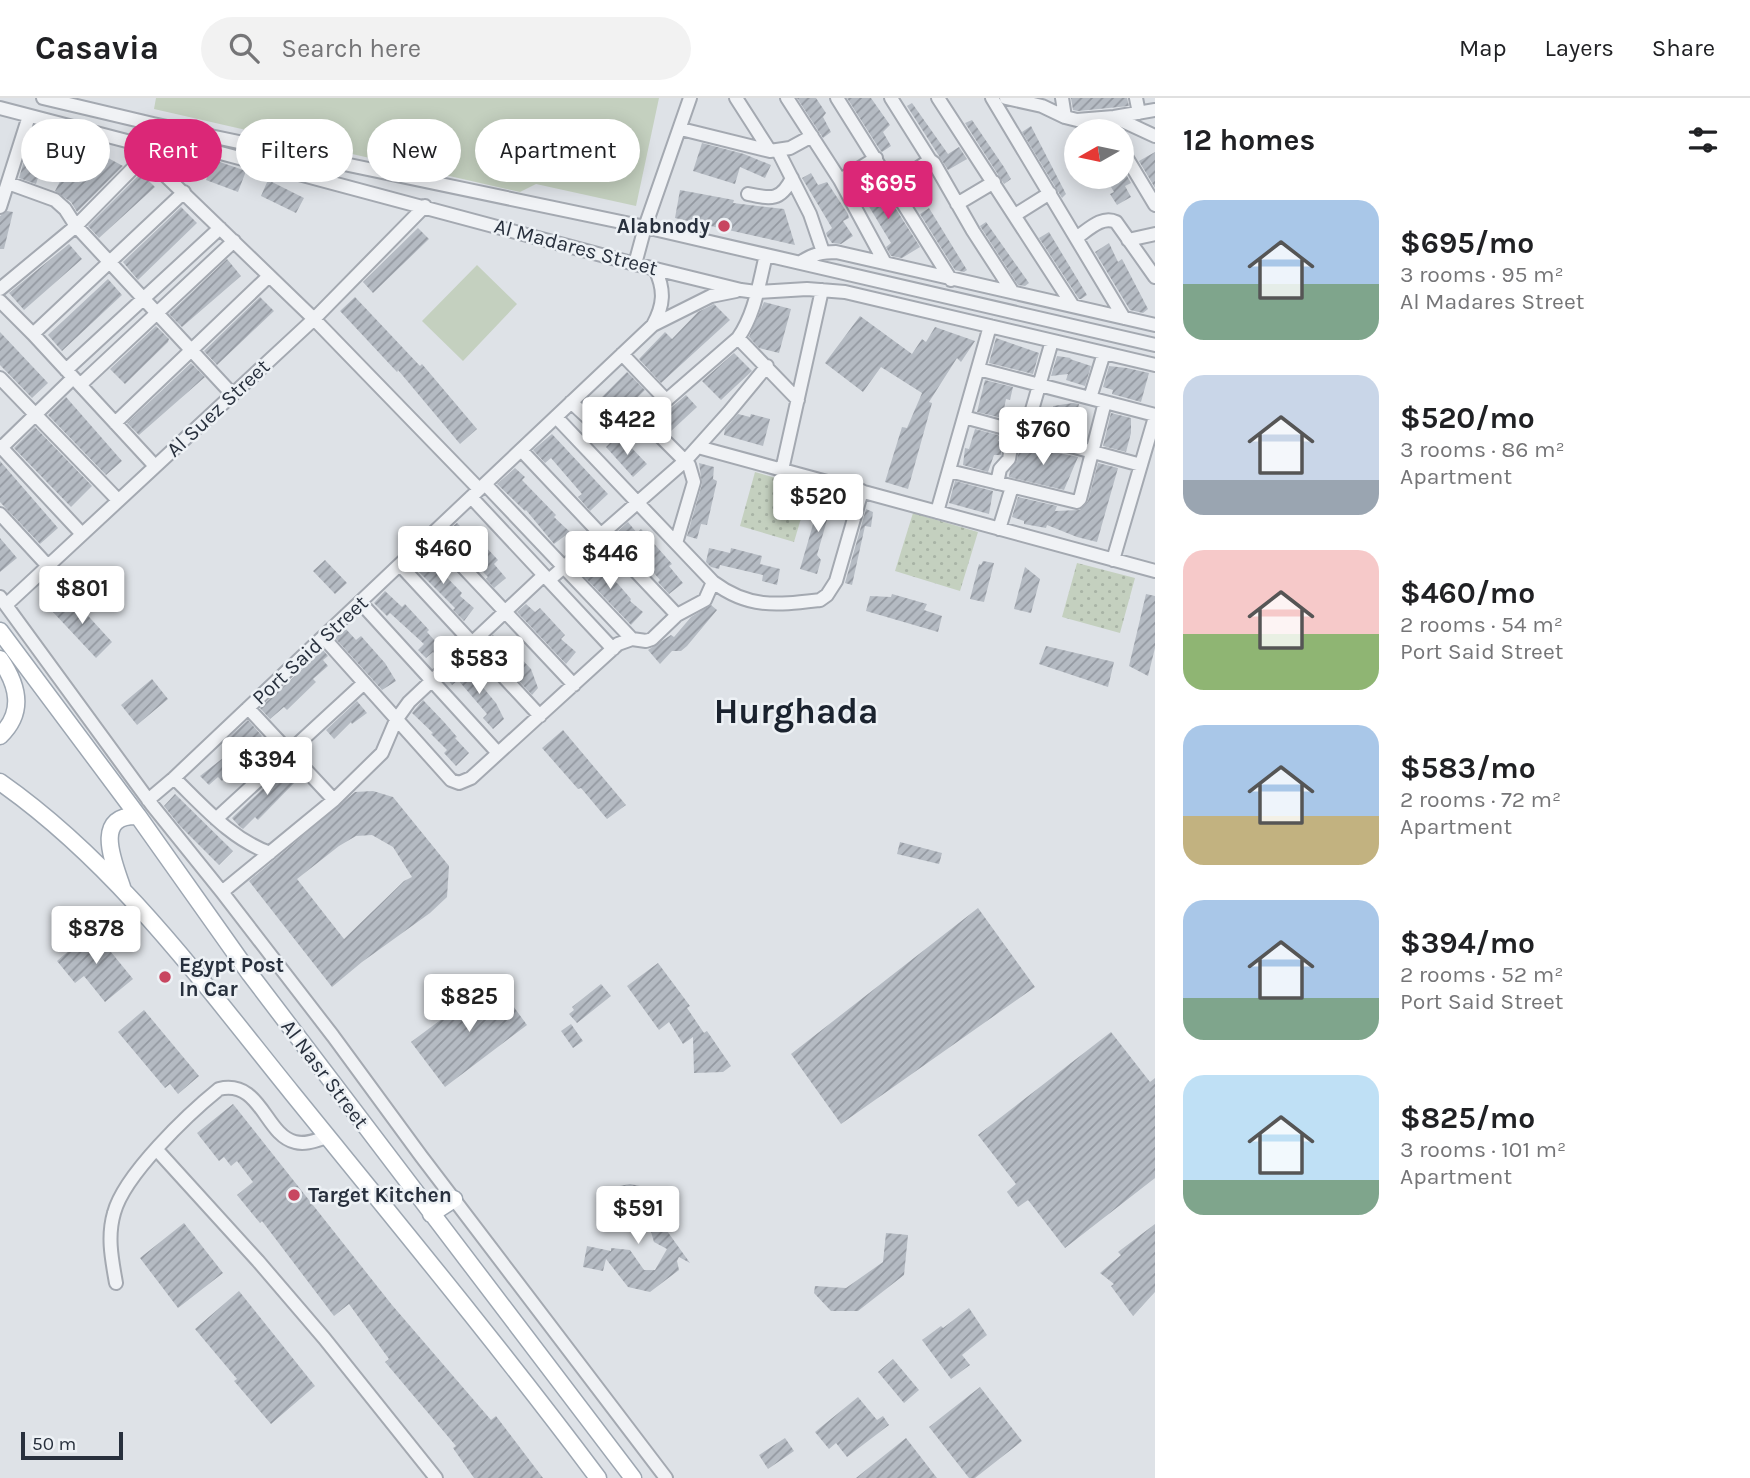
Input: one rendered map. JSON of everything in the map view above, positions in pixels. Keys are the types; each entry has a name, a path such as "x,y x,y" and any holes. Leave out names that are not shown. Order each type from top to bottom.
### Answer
{"main road":[{"name":"Al Nasr Street","path":"0,631 138,816 250,974 633,1478"},
{"path":"0,659 14,681 17,705 9,727 0,736"},
{"name":"Al Nasr Street","path":"0,782 30,803 70,838 124,892 221,1004 511,1363 598,1478"},
{"path":"124,892 109,846 110,833 121,819 138,816"},
{"path":"431,1214 454,1199"}],"street":[{"name":"Al Madares Street","path":"43,98 132,119"},
{"path":"635,264 645,227 690,98"},
{"path":"736,98 792,178 810,214 823,252"},
{"path":"787,98 840,180 885,263"},
{"path":"837,98 951,280"},
{"path":"891,98 1012,291"},
{"path":"938,98 1074,306"},
{"path":"992,98 1124,317"},
{"path":"1006,98 1042,106 1077,120 1155,110"},
{"path":"1062,98 1065,117"},
{"path":"1136,98 1139,113"},
{"name":"Al Madares Street","path":"0,108 124,144"},
{"path":"0,207 29,116"},
{"path":"1109,118 1155,136"},
{"path":"681,129 774,151 802,143 812,136"},
{"name":"Al Madares Street","path":"222,138 645,227 1155,345"},
{"name":"Al Madares Street","path":"222,152 635,264 741,289 756,292 845,292 1155,365"},
{"path":"840,180 876,158"},
{"path":"893,185 930,160"},
{"path":"1134,170 1155,205"},
{"path":"0,289 76,226 124,175"},
{"path":"748,194 768,198 778,196 786,190 792,178"},
{"path":"175,182 314,319 478,490 564,567 632,639"},
{"path":"957,204 993,182"},
{"path":"8,183 55,200 65,209 76,226 232,394"},
{"path":"33,334 184,192"},
{"path":"1015,215 1049,194"},
{"name":"Al Suez Street","path":"3,601 48,566 314,319 425,206"},
{"path":"1076,237 1104,219 1116,222 1155,277"},
{"path":"82,534 0,448 73,377 143,299 220,228"},
{"path":"1128,240 1155,234"},
{"path":"73,377 157,313 234,241"},
{"path":"801,262 811,255 823,252 885,263 1153,324"},
{"path":"632,430 738,338 750,318 766,255"},
{"path":"653,325 661,310 663,296 655,269"},
{"path":"115,423 269,275"},
{"name":"Port Said Street","path":"148,800 653,325 711,296 741,289"},
{"path":"782,470 822,290"},
{"path":"0,301 155,466"},
{"path":"937,512 990,326"},
{"path":"738,338 798,400"},
{"path":"997,483 1000,469 1009,459 1039,385 1052,341"},
{"path":"1090,398 1104,353"},
{"path":"622,354 666,400"},
{"path":"222,892 334,800 382,753 396,720 409,702 505,612 564,567 685,461 767,366"},
{"path":"978,369 1155,416 1113,560"},
{"path":"0,378 118,500"},
{"path":"571,402 601,430 612,435 632,430 649,431 659,435 692,470 694,482 676,543"},
{"path":"949,471 1077,502 1105,402"},
{"path":"556,417 713,582 738,597 768,604 820,600 827,595 836,581 862,491"},
{"path":"964,417 1141,465"},
{"path":"698,447 1155,571"},
{"path":"521,450 677,615"},
{"path":"999,529 1012,487"},
{"path":"478,490 547,578 613,649"},
{"path":"0,514 48,566"},
{"path":"432,534 574,685"},
{"path":"400,565 540,716"},
{"path":"323,637 396,720 452,780 459,783 471,778 613,649 632,639 652,639 677,615 705,600 713,582"},
{"path":"3,601 148,800 222,892 666,1478"},
{"path":"360,602 498,753"},
{"path":"216,819 363,683"},
{"path":"248,708 334,800"},
{"path":"174,778 242,841 270,853"},
{"path":"116,1283 110,1245 114,1212 133,1176 204,1100 219,1088 230,1086 243,1090 290,1140 305,1143 327,1137"},
{"path":"157,1150 324,1338 436,1478"}],"green space":[{"path":"156,98 659,98 636,206 536,184 520,192 476,182 640,182 640,119 475,119 475,182 461,179 461,119 367,119 367,157 353,154 353,119 236,119 236,128 222,124 222,119 198,119 154,109"},
{"path":"477,265 517,304 463,361 422,321"},
{"path":"755,472 810,488 794,542 740,526"},
{"path":"913,513 978,532 960,591 895,571"},
{"path":"1077,563 1135,578 1120,633 1062,617"}],"building":[{"path":"797,98 816,98 826,113 823,117 831,132 823,138"},
{"path":"847,98 871,98 890,125 883,132 891,146 882,152 880,150"},
{"path":"1071,98 1127,98 1129,106 1078,111 1073,110"},
{"path":"912,103 948,154 959,147 967,159 948,170 907,106"},
{"path":"972,120 1011,179 1004,184 965,123"},
{"path":"1031,126 1066,194 1062,198 1022,132"},
{"path":"702,143 744,154 771,165 765,178 740,167 735,184 693,171"},
{"path":"1155,152 1155,188 1139,161"},
{"path":"110,159 123,166 110,179"},
{"path":"222,163 236,168 236,182 242,182 238,192 211,182 222,182"},
{"path":"811,173 818,185 827,182 848,214 849,218 843,221 853,236 841,244 832,243 827,236 826,233 832,228 802,178"},
{"path":"861,181 868,187 875,184 885,199 889,198 920,247 902,258 891,256 886,247 891,243 868,205 864,206 854,186"},
{"path":"60,182 107,182 77,212 71,202 55,191"},
{"path":"132,182 150,182 155,187 99,238 88,226"},
{"path":"267,182 272,182 304,198 296,213 261,196"},
{"path":"1112,189 1127,189 1131,197 1117,205 1110,194 1114,192"},
{"path":"680,190 734,200 733,203 784,209 795,245 675,218"},
{"path":"181,207 197,223 138,280 123,262"},
{"path":"929,208 967,270 964,272 955,270 920,214"},
{"path":"7,211 13,212 4,249 0,249 0,216"},
{"path":"986,222 1029,283 1025,286 1018,285 980,226"},
{"path":"418,228 429,239 373,293 363,282"},
{"path":"1049,232 1087,295 1081,299 1039,238"},
{"path":"1109,243 1118,262 1122,259 1148,309 1143,313 1130,310 1095,252"},
{"path":"69,244 82,259 24,310 9,293"},
{"path":"227,259 241,276 182,327 169,314"},
{"path":"108,279 122,295 62,351 48,335"},
{"path":"260,297 274,311 217,365 204,351"},
{"path":"355,297 420,366 422,364 477,429 460,444 398,370 397,372 340,311"},
{"path":"764,302 791,309 779,353 759,348 749,337"},
{"path":"714,304 730,320 661,383 639,359 665,332 672,339 698,312"},
{"path":"860,316 912,354 922,339 926,342 935,327 975,341 961,362 957,358 929,402 932,403 908,489 885,482 902,427 907,428 922,393 881,367 863,392 825,363"},
{"path":"156,326 169,339 168,342 125,384 110,369"},
{"path":"0,332 48,383 32,398 0,365"},
{"path":"996,338 1039,353 1033,374 989,363"},
{"path":"734,353 752,371 721,400 702,381"},
{"path":"1057,356 1091,366 1085,386 1066,380 1068,374 1051,376"},
{"path":"191,363 205,377 139,435 127,423"},
{"path":"1109,366 1149,373 1141,402 1112,394 1113,390 1103,387"},
{"path":"627,372 645,390 614,420 597,402"},
{"path":"985,380 1013,387 1010,400 1006,399 1002,418 977,412"},
{"path":"686,395 697,407 670,432 658,419"},
{"path":"66,397 122,461 106,475 48,415"},
{"path":"1079,404 1075,422 1056,425 1053,406"},
{"path":"1111,413 1131,418 1131,433 1126,452 1103,446"},
{"path":"738,414 770,419 763,446 724,435 725,429"},
{"path":"35,427 92,486 71,507 14,448"},
{"path":"975,429 998,435 998,441 1003,441 1001,455 994,455 988,472 963,465 965,448 969,449"},
{"path":"552,434 608,494 590,511 578,497 582,494 551,458 545,463 533,450"},
{"path":"625,441 647,464 633,477 606,447 611,442"},
{"path":"1020,445 1078,457 1064,490 1009,477 1010,470 1017,461"},
{"path":"0,461 58,528 40,544 0,502"},
{"path":"699,463 714,467 713,479 717,481 707,525 701,524 697,539 687,536 702,484"},
{"path":"1098,463 1118,468 1097,542 1047,525 1046,528 1024,524 1024,521 1012,517 1018,497 1057,506 1055,511 1080,510 1088,501"},
{"path":"515,468 525,477 522,480 570,532 554,544 526,510 497,484"},
{"path":"955,481 993,491 989,514 949,503"},
{"path":"821,497 840,501 836,515 829,513 817,555 821,560 817,574 800,569"},
{"path":"866,509 873,512 871,527 865,526 852,585 845,583"},
{"path":"628,522 637,533 641,529 672,564 669,566 683,583 669,594 626,541 622,544 614,535"},
{"path":"457,523 466,532 469,529 498,560 494,564 506,578 494,588 474,561 444,534"},
{"path":"0,538 17,558 0,572"},
{"path":"709,548 730,553 731,548 762,556 760,564 780,569 777,585 762,581 763,575 720,565 719,569 711,567 706,562"},
{"path":"424,554 462,593 460,596 474,608 464,621 453,610 455,608 412,565"},
{"path":"588,558 618,584 630,601 643,612 631,625 576,568"},
{"path":"325,560 347,583 335,594 313,571"},
{"path":"983,561 994,563 984,602 970,599 979,564"},
{"path":"1025,567 1040,579 1031,613 1014,609"},
{"path":"385,591 402,607 405,604 429,630 427,632 447,654 441,660 433,652 426,658 418,650 424,644 390,613 387,616 374,603"},
{"path":"892,594 927,604 924,610 942,616 938,632 866,611 870,596 891,597"},
{"path":"1146,594 1155,596 1155,648 1148,676 1129,666"},
{"path":"69,595 112,642 96,658 52,611"},
{"path":"526,604 535,612 540,608 565,635 561,639 576,652 566,664 517,612"},
{"path":"711,605 717,610 687,646 681,651 672,651 660,664 648,650 671,635 674,637 691,617"},
{"path":"345,628 356,640 361,636 385,663 396,681 382,690 335,638"},
{"path":"493,635 502,645 505,642 531,669 538,688 532,695 484,643"},
{"path":"1046,646 1114,662 1108,687 1039,664"},
{"path":"323,650 328,656 323,660 328,666 313,679 316,682 287,710 284,707 270,719 260,708"},
{"path":"459,667 469,676 471,673 496,703 504,719 493,729 483,718 487,714 458,680 452,685 447,679"},
{"path":"152,679 168,699 137,725 121,705"},
{"path":"423,700 469,753 456,766 444,753 447,750 431,734 433,733 412,713"},
{"path":"357,701 367,713 352,724 351,722 334,739 326,730"},
{"path":"248,720 262,736 242,755 246,759 236,769 222,781 218,777 209,785 200,776 232,751 224,742"},
{"path":"563,730 626,805 607,819 542,748"},
{"path":"289,764 300,777 258,820 255,817 243,829 240,827 232,818"},
{"path":"373,791 393,797 449,866 447,897 430,913 332,987 249,881 355,792","holes":["372,835 393,847 412,877 404,881 344,939 297,879 356,836"]},
{"path":"175,794 233,851 219,865 164,806"},
{"path":"900,842 942,853 939,864 897,854"},
{"path":"978,908 1035,987 841,1124 791,1054"},
{"path":"93,930 133,979 105,1002 84,976 75,983 57,961"},
{"path":"658,963 690,1006 687,1008 704,1033 707,1031 731,1066 723,1072 694,1073 693,1037 683,1044 669,1022 659,1030 627,986"},
{"path":"494,980 527,1025 445,1087 411,1042"},
{"path":"601,984 611,996 577,1023 569,1014 574,1010 572,1007"},
{"path":"144,1010 199,1076 178,1094 170,1084 165,1088 118,1032"},
{"path":"571,1024 583,1041 573,1048 561,1031"},
{"path":"1111,1032 1150,1082 1155,1078 1155,1178 1065,1248 1028,1200 1018,1207 1007,1192 1016,1184 978,1135"},
{"path":"233,1104 392,1305 491,1420 496,1416 543,1478 474,1478 453,1448 456,1446 385,1362 389,1359 349,1304 334,1316 262,1221 260,1223 237,1195 253,1182 237,1161 231,1166 224,1157 219,1161 197,1133"},
{"path":"630,1184 650,1188 647,1203 690,1263 679,1257 679,1270 650,1292 628,1287 606,1259 603,1271 583,1267 587,1246 611,1251 611,1248 630,1250 644,1270 655,1270 667,1249 654,1242 647,1218 642,1223 627,1205 621,1206 622,1199 614,1198 609,1188"},
{"path":"184,1223 223,1273 178,1308 140,1258"},
{"path":"1155,1224 1155,1292 1133,1316 1111,1286 1114,1284 1100,1273 1121,1255 1118,1252"},
{"path":"886,1233 908,1235 904,1275 858,1311 831,1311 814,1293 815,1286 846,1288 883,1262"},
{"path":"239,1291 315,1386 271,1424 195,1329"},
{"path":"969,1308 987,1335 962,1355 970,1365 951,1379 922,1340"},
{"path":"893,1359 919,1390 904,1403 878,1372"},
{"path":"980,1387 1022,1441 975,1478 969,1478 929,1427"},
{"path":"858,1397 877,1420 883,1416 889,1425 847,1457 836,1443 829,1449 815,1432"},
{"path":"785,1438 794,1451 768,1469 759,1455"},
{"path":"906,1438 937,1478 856,1478"}],"place":[{"name":"Alabnody","path":"724,226"},
{"name":"Egypt Post In Car","path":"165,977"},
{"name":"Target Kitchen","path":"294,1195"}],"district":[{"name":"Hurghada","path":"796,711"}]}
